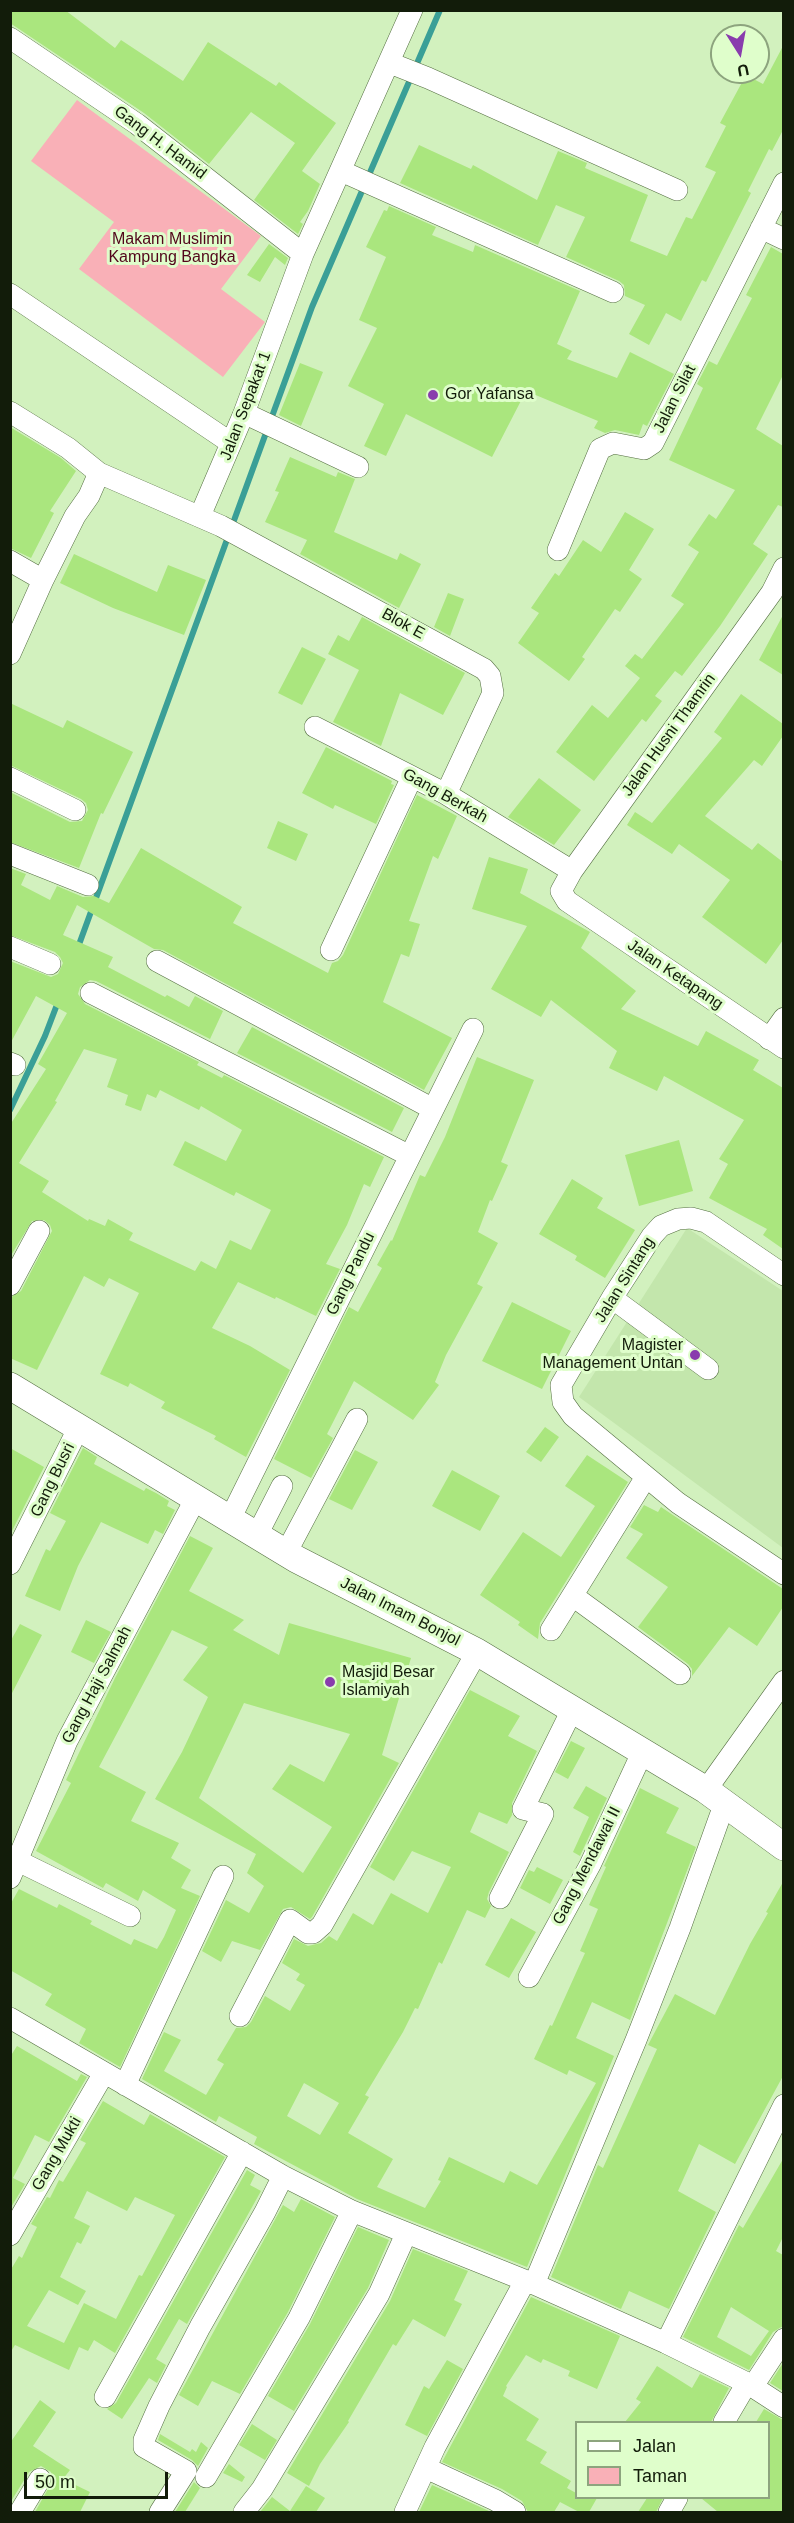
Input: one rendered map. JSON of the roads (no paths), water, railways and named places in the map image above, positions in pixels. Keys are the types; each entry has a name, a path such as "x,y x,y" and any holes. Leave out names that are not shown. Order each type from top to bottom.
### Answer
{"main road":[{"name":"Jalan Imam Bonjol","path":"10,1386 286,1552 477,1652 715,1797 783,1848"}],"street":[{"name":"Jalan Sepakat 1","path":"200,516 217,481 231,443 252,416 303,254 341,171 396,65 412,10"},
{"name":"Gang H. Hamid","path":"10,38 138,123 303,254"},
{"path":"396,65 677,190"},
{"path":"341,171 613,292"},
{"name":"Jalan Silat","path":"558,550 600,449 613,443 644,449 653,443 783,183"},
{"path":"761,228 783,239"},
{"path":"10,294 231,443"},
{"path":"10,412 68,448 99,473 200,516"},
{"path":"252,416 358,467"},
{"path":"10,654 43,580 75,516 89,496 99,473"},
{"name":"Blok E","path":"200,516 382,612 484,669 490,676 493,693 446,794"},
{"path":"10,561 43,580"},
{"name":"Jalan Husni Thamrin","path":"567,901 561,891 572,871 772,592 783,568"},
{"name":"Gang Berkah","path":"315,727 446,794 572,871"},
{"path":"332,950 412,777"},
{"path":"10,778 75,810"},
{"path":"10,854 88,885"},
{"name":"Jalan Ketapang","path":"567,901 776,1044"},
{"path":"10,947 50,964"},
{"path":"158,961 433,1109"},
{"path":"91,993 410,1156"},
{"path":"776,1044 783,1018"},
{"name":"Gang Pandu","path":"230,1519 473,1029"},
{"name":"Jalan Sintang","path":"783,1275 705,1222 691,1218 678,1219 661,1226 652,1236 612,1298 561,1384 561,1393 567,1409 573,1416 678,1503 783,1574"},
{"path":"10,1285 39,1231"},
{"path":"612,1298 708,1369"},
{"path":"286,1552 357,1419"},
{"name":"Gang Busri","path":"10,1564 79,1427"},
{"path":"551,1630 646,1477"},
{"path":"256,1534 282,1486"},
{"name":"Gang Haji Salmah","path":"14,1869 67,1741 196,1498"},
{"path":"573,1596 680,1674"},
{"path":"240,2016 290,1920 308,1933 313,1933 322,1925 477,1652"},
{"path":"405,2512 426,2468 529,2283 636,2040 680,1928 715,1797 783,1681"},
{"path":"500,1898 543,1814 523,1809 572,1710"},
{"name":"Gang Mendawai II","path":"529,1977 590,1865 642,1753"},
{"path":"14,1869 130,1916"},
{"path":"125,2085 223,1876"},
{"path":"10,2018 283,2176 352,2211 529,2283 666,2343 750,2385 783,2407"},
{"name":"Gang Mukti","path":"10,2235 104,2073"},
{"path":"666,2343 783,2105"},
{"path":"105,2397 242,2152"},
{"path":"160,2512 186,2471 144,2447 144,2440 200,2327 283,2176"},
{"path":"206,2478 299,2318 352,2211"},
{"path":"244,2512 262,2489 379,2294 406,2234"},
{"path":"725,2421 783,2339"},
{"path":"426,2468 495,2500 515,2512"},
{"path":"20,2512 40,2479"}],"waterway":[{"path":"77,950 312,307 440,10"},
{"path":"10,1110 45,1036 58,1002"}],"place":[{"name":"Gor Yafansa","path":"433,395"},
{"name":"Magister Management Untan","path":"695,1355"},
{"name":"Masjid Besar Islamiyah","path":"330,1682"}],"park label":[{"name":"Makam Muslimin Kampung Bangka","path":"172,249"}]}
